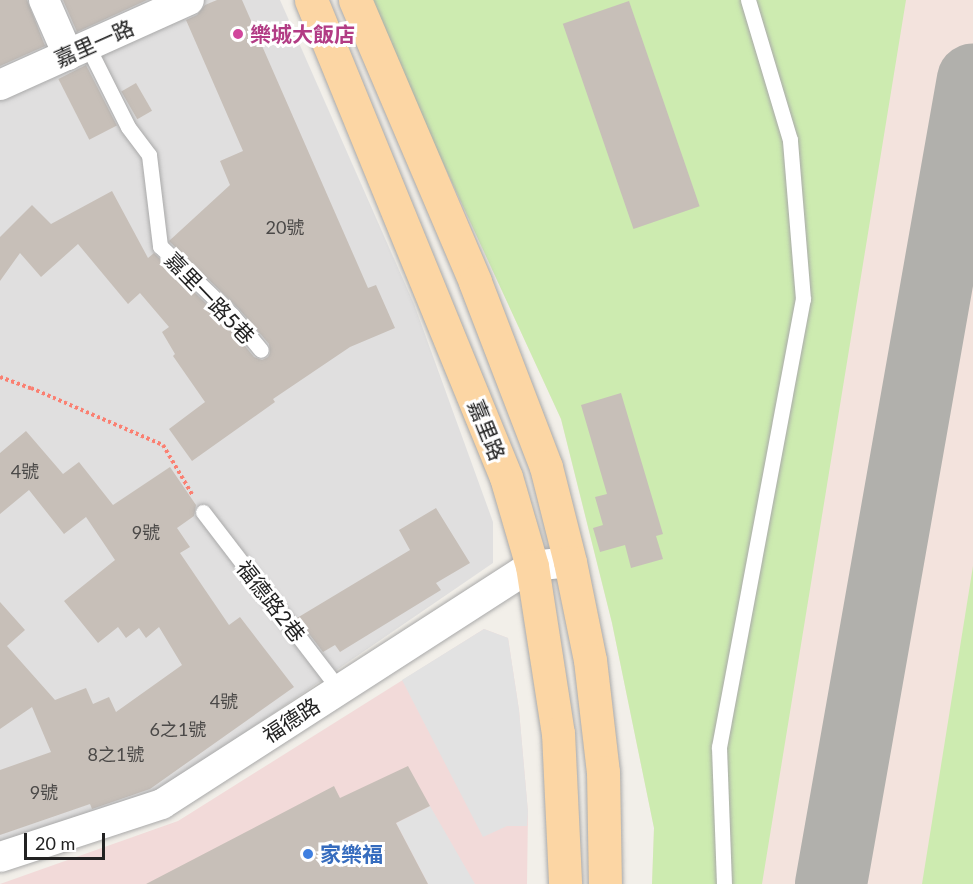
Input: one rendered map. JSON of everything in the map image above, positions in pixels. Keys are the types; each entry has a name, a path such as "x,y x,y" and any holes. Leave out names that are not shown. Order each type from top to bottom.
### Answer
{"main road":[{"name":"嘉里路","path":"311,0 506,477 532,566 558,733 565,884"},
{"name":"嘉里路","path":"355,0 475,282 546,466 570,562 590,660 603,772 605,884"}],"street":[{"path":"44,0 78,51"},
{"name":"嘉里一路","path":"0,85 189,0"},
{"name":"福德路","path":"0,856 162,804 532,566 570,562"}],"lane":[{"path":"724,884 719,747 803,299 790,140 748,0"},
{"name":"嘉里一路5巷","path":"78,51 149,155 160,246 232,315 261,350"},
{"name":"福德路2巷","path":"203,512 339,689"}],"path":[{"path":"0,377 31,387 163,445 203,512"}],"shaded area":[{"path":"0,0 280,0 414,304 493,522 493,563 158,792 0,847"},
{"path":"368,0 973,0 973,884 652,884 654,828 612,623 561,419"},
{"path":"484,629 508,638 519,710 528,812 527,884 0,884 178,821"},
{"path":"484,629 508,638 519,710 528,812 527,826 507,826 483,837 402,680"},
{"path":"430,806 475,884 428,884 396,823"}],"green space":[{"path":"368,0 906,0 762,884 652,884 654,828 612,623 561,419"},
{"path":"973,566 973,884 922,884"}],"building":[{"path":"0,0 27,0 45,46 0,66"},
{"path":"63,0 147,0 77,32"},
{"path":"217,0 242,0 368,288 376,285 395,328 350,347 273,399 275,402 192,461 169,429 205,402 173,356 175,354 162,332 169,327 140,293 128,304 78,244 41,277 20,253 0,281 0,237 32,205 51,224 112,191 148,258 154,253 225,322 254,357 262,360 268,357 269,344 239,309 169,241 230,185 220,161 243,151 186,20 197,15 205,5"},
{"path":"629,1 700,206 633,229 563,24"},
{"path":"86,65 117,126 89,140 58,79"},
{"path":"136,83 152,111 137,119 121,92"},
{"path":"621,393 663,534 656,536 663,559 631,568 625,545 600,552 593,528 603,525 595,497 607,494 581,405"},
{"path":"26,431 63,474 79,462 113,505 170,467 196,505 194,516 177,528 190,547 180,553 229,625 240,617 294,687 150,789 92,809 90,804 0,835 0,770 51,752 32,707 0,729 0,602 25,630 7,646 55,700 86,688 93,704 109,697 116,712 182,665 159,627 146,638 139,628 126,638 118,627 98,643 64,601 115,560 86,517 64,534 29,490 0,514 0,453"},
{"path":"436,508 470,563 436,583 441,590 340,652 335,645 323,652 297,618 410,550 399,530"},
{"name":"家樂福","path":"408,766 430,806 396,823 428,884 146,884 334,786 340,798"}],"taxiway":[{"path":"831,884 973,79"}],"place":[{"name":"樂城大飯店","path":"238,34"},
{"name":"家樂福","path":"308,854"}]}
